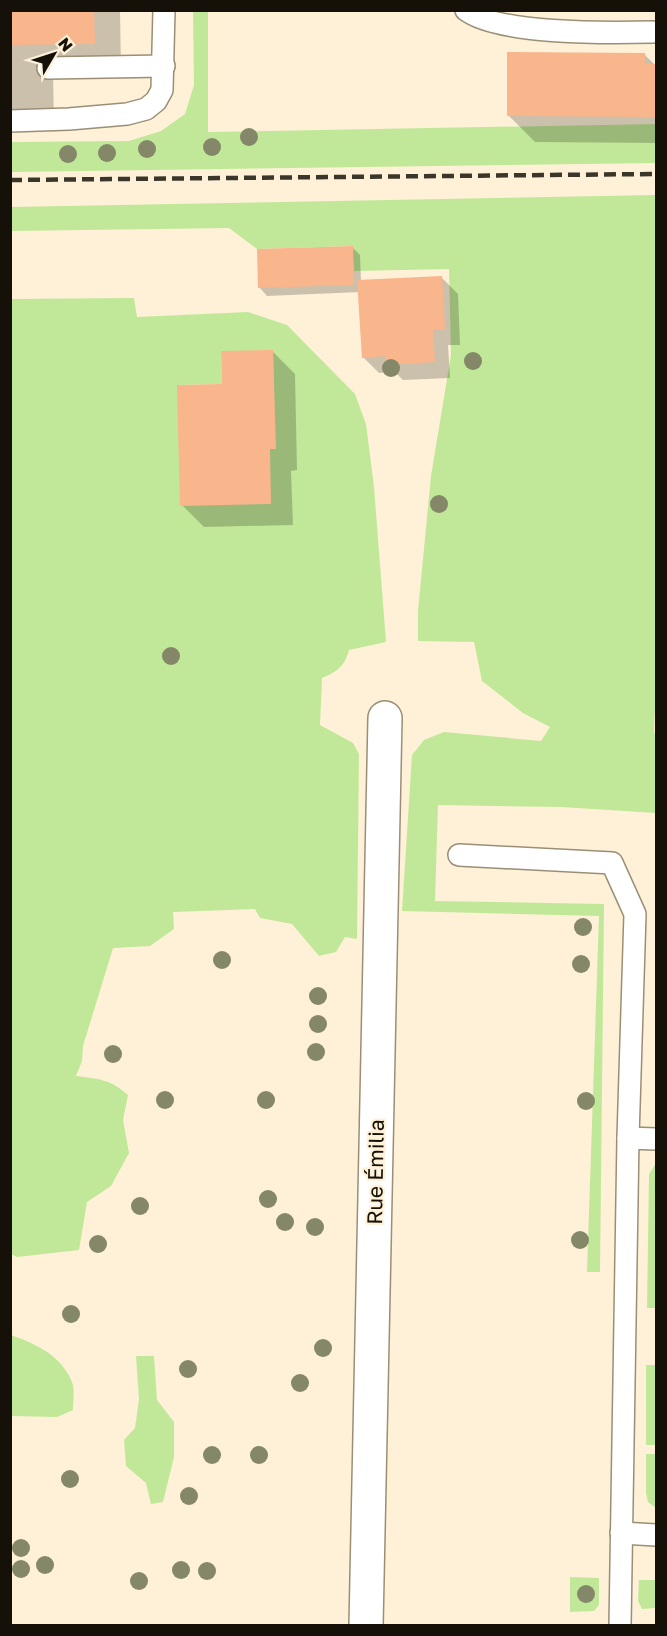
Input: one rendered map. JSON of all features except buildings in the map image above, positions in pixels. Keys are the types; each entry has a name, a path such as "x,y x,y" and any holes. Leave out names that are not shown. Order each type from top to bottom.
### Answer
{"street":[{"name":"Rue Émilia","path":"366,1626 385,718"}],"lane":[{"path":"10,121 127,114 146,109 156,101 162,90 164,10"},
{"path":"466,10 475,18 540,29 602,33 653,32"},
{"path":"48,68 164,66"},
{"path":"459,855 612,863 635,914 628,1138 620,1626"},
{"path":"628,1138 657,1139"},
{"path":"621,1533 657,1535"}],"green space":[{"path":"208,10 208,132 656,124 656,163 11,172 11,142 129,141 161,131 185,114 194,85 193,11"},
{"path":"656,195 656,687 654,731 656,738 656,813 561,807 438,805 435,901 604,904 600,1272 587,1272 599,916 402,911 412,755 424,740 444,732 541,741 550,727 523,713 482,681 474,642 418,641 418,611 431,476 451,355 449,269 354,271 352,246 257,249 229,228 11,231 10,207"},
{"path":"134,298 137,317 248,312 287,325 355,394 366,424 374,487 386,642 349,650 340,668 322,678 320,725 353,743 359,754 357,939 345,937 336,952 319,956 292,924 260,918 255,909 173,912 174,929 150,946 113,948 76,1076 110,1083 128,1095 123,1120 129,1153 111,1186 87,1202 79,1250 17,1257 11,1254 11,299","holes":["273,350 275,449 270,449 177,385 222,384 221,352"]},
{"path":"656,1163 656,1308 647,1308 649,1174"},
{"path":"11,1335 47,1352 61,1365 73,1385 73,1410 57,1417 11,1416"},
{"path":"136,1356 154,1356 157,1400 174,1422 174,1457 163,1502 151,1504 146,1483 126,1466 124,1440 135,1428 139,1399"},
{"path":"646,1365 656,1365 656,1445 646,1445"},
{"path":"646,1454 656,1454 656,1508 648,1502 646,1493"},
{"path":"570,1577 599,1578 599,1605 594,1611 570,1612"},
{"path":"639,1580 656,1580 656,1608 642,1609 638,1601"}],"railway":[{"path":"10,180 656,174"}]}
